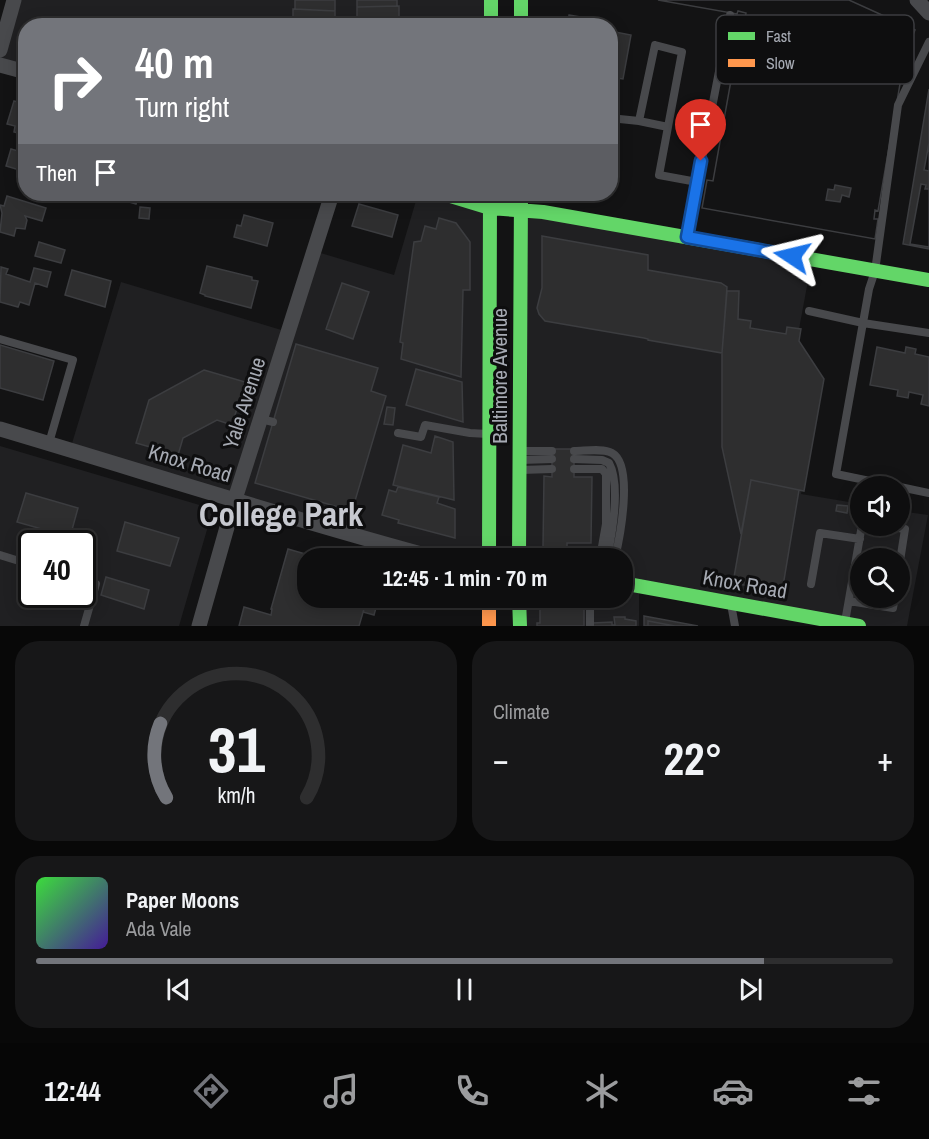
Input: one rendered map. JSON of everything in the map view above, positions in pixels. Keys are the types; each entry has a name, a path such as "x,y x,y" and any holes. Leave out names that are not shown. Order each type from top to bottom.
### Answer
{"main road":[{"path":"491,0 491,18"},
{"path":"521,0 521,18"},
{"path":"490,201 521,209 929,280"},
{"name":"Baltimore Avenue","path":"489,548 490,201"},
{"name":"Baltimore Avenue","path":"519,548 521,201"},
{"name":"Knox Road","path":"633,585 859,626"},
{"path":"489,608 489,626"},
{"path":"519,608 520,626"}],"street":[{"path":"0,50 14,0"},
{"path":"917,0 929,13"},
{"path":"0,64 18,70"},
{"name":"Yale Avenue","path":"199,626 235,499 267,421 330,201"},
{"name":"Knox Road","path":"0,429 286,516 400,548"}],"lane":[{"path":"914,72 929,42"},
{"path":"639,121 655,45 682,52 659,175 697,182"},
{"path":"687,237 716,84"},
{"path":"850,477 836,474 869,289 875,271 898,105 908,84"},
{"path":"618,119 668,127"},
{"path":"809,311 863,323 929,333"},
{"path":"0,339 73,360 49,443"},
{"path":"398,433 422,437 425,425 489,434"},
{"path":"609,548 614,528 614,472 609,463 602,460 574,455 609,451 621,463 623,472 622,526 617,548"},
{"path":"520,460 552,455"},
{"path":"520,460 552,469"},
{"path":"574,469 602,469 606,474 606,524 602,548"},
{"path":"910,489 929,493"},
{"path":"811,584 820,533 860,539"},
{"path":"845,623 860,536"},
{"path":"0,555 18,561"},
{"path":"730,603 735,626"},
{"path":"84,626 89,608"},
{"path":"590,608 590,626"}],"shaded area":[{"path":"14,0 491,0 491,18 18,18 18,70 0,65 0,50"},
{"path":"416,201 490,201 489,548 402,548 70,450 121,282 288,332 314,251 394,275"},
{"path":"521,209 812,259 797,340 823,377 801,494 850,502 850,536 910,536 910,512 928,515 907,626 859,626 639,587 639,626 520,626 519,608 633,608 633,548 519,548"},
{"path":"0,446 213,509 179,626 0,626"}],"building":[{"path":"295,0 335,0 335,11 295,9"},
{"path":"357,0 397,0 397,6 357,7"},
{"path":"658,0 849,0 882,15 746,15 746,13 738,11 737,14"},
{"path":"658,0 849,0 882,15 746,15 746,13 738,11 737,14"},
{"path":"399,6 399,18 357,18 357,7"},
{"path":"293,9 335,11 335,18 293,18"},
{"path":"569,15 587,18 569,18"},
{"path":"618,33 631,35 623,79 618,78"},
{"path":"730,84 900,84 878,211 875,210 874,219 878,219 875,239 702,208 707,180 713,181","holes":["835,185 851,188 849,197 842,195 840,202 826,200 828,189 834,190"]},
{"path":"730,84 900,84 878,211 875,210 874,219 878,219 875,239 702,208 707,180 713,181"},
{"path":"929,89 929,249 903,244"},
{"path":"14,101 18,102 18,133 14,132 15,126 7,124"},
{"path":"929,143 929,171 924,170"},
{"path":"11,149 18,151 18,170 6,166"},
{"path":"921,184 926,185 925,189 929,189 929,247 910,244"},
{"path":"7,196 46,208 42,221 25,216 27,220 25,229 16,228 14,236 0,232 2,213 0,205 4,206"},
{"path":"359,204 398,215 392,237 352,226"},
{"path":"140,207 150,208 149,219 139,218"},
{"path":"244,215 273,223 267,246 234,237 237,225 241,226"},
{"path":"439,218 456,223 470,242 470,290 463,290 461,377 401,359 403,343 400,342 414,242 421,241 425,226 436,229"},
{"path":"542,236 648,255 648,270 721,283 727,287 722,353 545,321 537,308 542,288"},
{"path":"39,242 65,250 61,263 35,256"},
{"path":"207,266 252,277 252,280 258,281 251,308 200,293"},
{"path":"1,267 8,269 6,274 30,282 34,268 51,272 47,287 35,283 29,305 20,302 18,307 0,302"},
{"path":"72,270 111,281 105,307 65,295"},
{"path":"342,283 369,292 353,339 326,329"},
{"path":"727,291 739,291 738,319 751,321 750,328 786,334 787,327 801,329 799,341 824,379 804,491 751,480 741,534 722,447 722,353"},
{"path":"296,344 378,368 371,391 386,396 352,511 255,483"},
{"path":"0,345 54,361 43,400 0,388"},
{"path":"877,347 905,353 906,347 916,349 915,354 929,357 929,406 921,404 923,395 909,392 908,398 897,396 898,390 870,385"},
{"path":"416,369 462,382 463,422 406,405"},
{"path":"204,370 245,382 232,425 217,420 183,438 178,455 136,443 149,400"},
{"path":"387,407 395,408 393,425 384,424"},
{"path":"435,436 453,442 454,500 393,485 403,445 431,453"},
{"path":"552,449 574,449 574,477 592,477 591,543 567,543 567,547 543,547 544,476 552,477"},
{"path":"751,480 799,490 782,592 733,583"},
{"path":"398,487 439,497 437,503 455,509 455,538 398,523 399,520 382,515 389,490 396,492"},
{"path":"26,493 78,508 72,530 45,530 17,522"},
{"path":"837,505 848,506 847,513 836,511"},
{"path":"125,522 179,538 170,566 117,551"},
{"path":"288,549 297,552 297,608 364,609 359,626 239,626 244,607 271,615"},
{"path":"106,577 149,590 144,609 101,595"},
{"path":"360,608 376,608 374,615 363,612 364,609"},
{"path":"540,608 584,608 584,626 537,626 537,623 540,623"},
{"path":"644,616 698,626 675,626 648,621 648,626 644,626"},
{"path":"614,617 625,617 625,619 636,621 636,626 593,626 593,623 612,622 612,625 615,625"},
{"path":"648,621 675,626 648,626"}],"traffic: fast":[{"path":"491,0 491,18"},
{"path":"521,0 521,18"},
{"path":"467,201 490,208 543,212 929,280"},
{"path":"489,548 490,201"},
{"path":"519,548 521,201"},
{"path":"633,585 859,626"},
{"path":"519,608 520,626"}],"traffic: slow":[{"path":"489,608 489,626"}],"district":[{"name":"College Park","path":"281,514"}],"route":[{"path":"701,161 687,237 792,256"}]}
